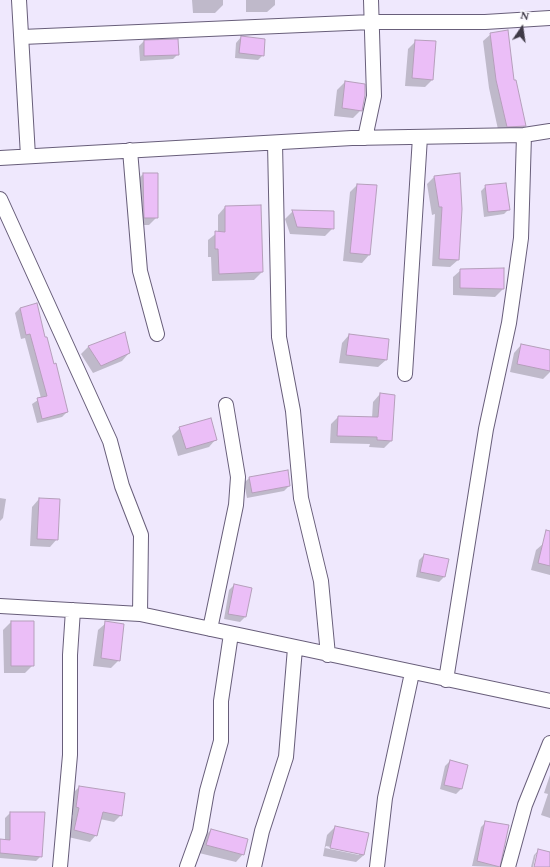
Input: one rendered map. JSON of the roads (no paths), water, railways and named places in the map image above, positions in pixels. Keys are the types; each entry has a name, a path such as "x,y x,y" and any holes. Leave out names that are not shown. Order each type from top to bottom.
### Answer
{"street":[{"path":"19,0 28,156"},
{"path":"365,138 374,96 371,0"},
{"path":"22,37 372,22 485,22 550,18"},
{"path":"0,158 365,138 524,135 550,131"},
{"path":"446,680 486,429 509,323 521,238 524,135"},
{"path":"405,374 420,137"},
{"path":"275,143 279,337 293,411 301,498 321,581 328,655"},
{"path":"130,150 140,271 157,334"},
{"path":"0,199 110,441 122,486 141,535 140,614"},
{"path":"210,630 236,504 238,477 226,404"},
{"path":"0,606 140,614 412,673 550,701"},
{"path":"60,867 70,755 70,655 73,610"},
{"path":"187,867 200,831 207,791 221,741 221,700 231,634"},
{"path":"254,867 262,831 286,757 296,648"},
{"path":"377,867 385,798 412,673"},
{"path":"508,867 525,805 550,743"}]}
